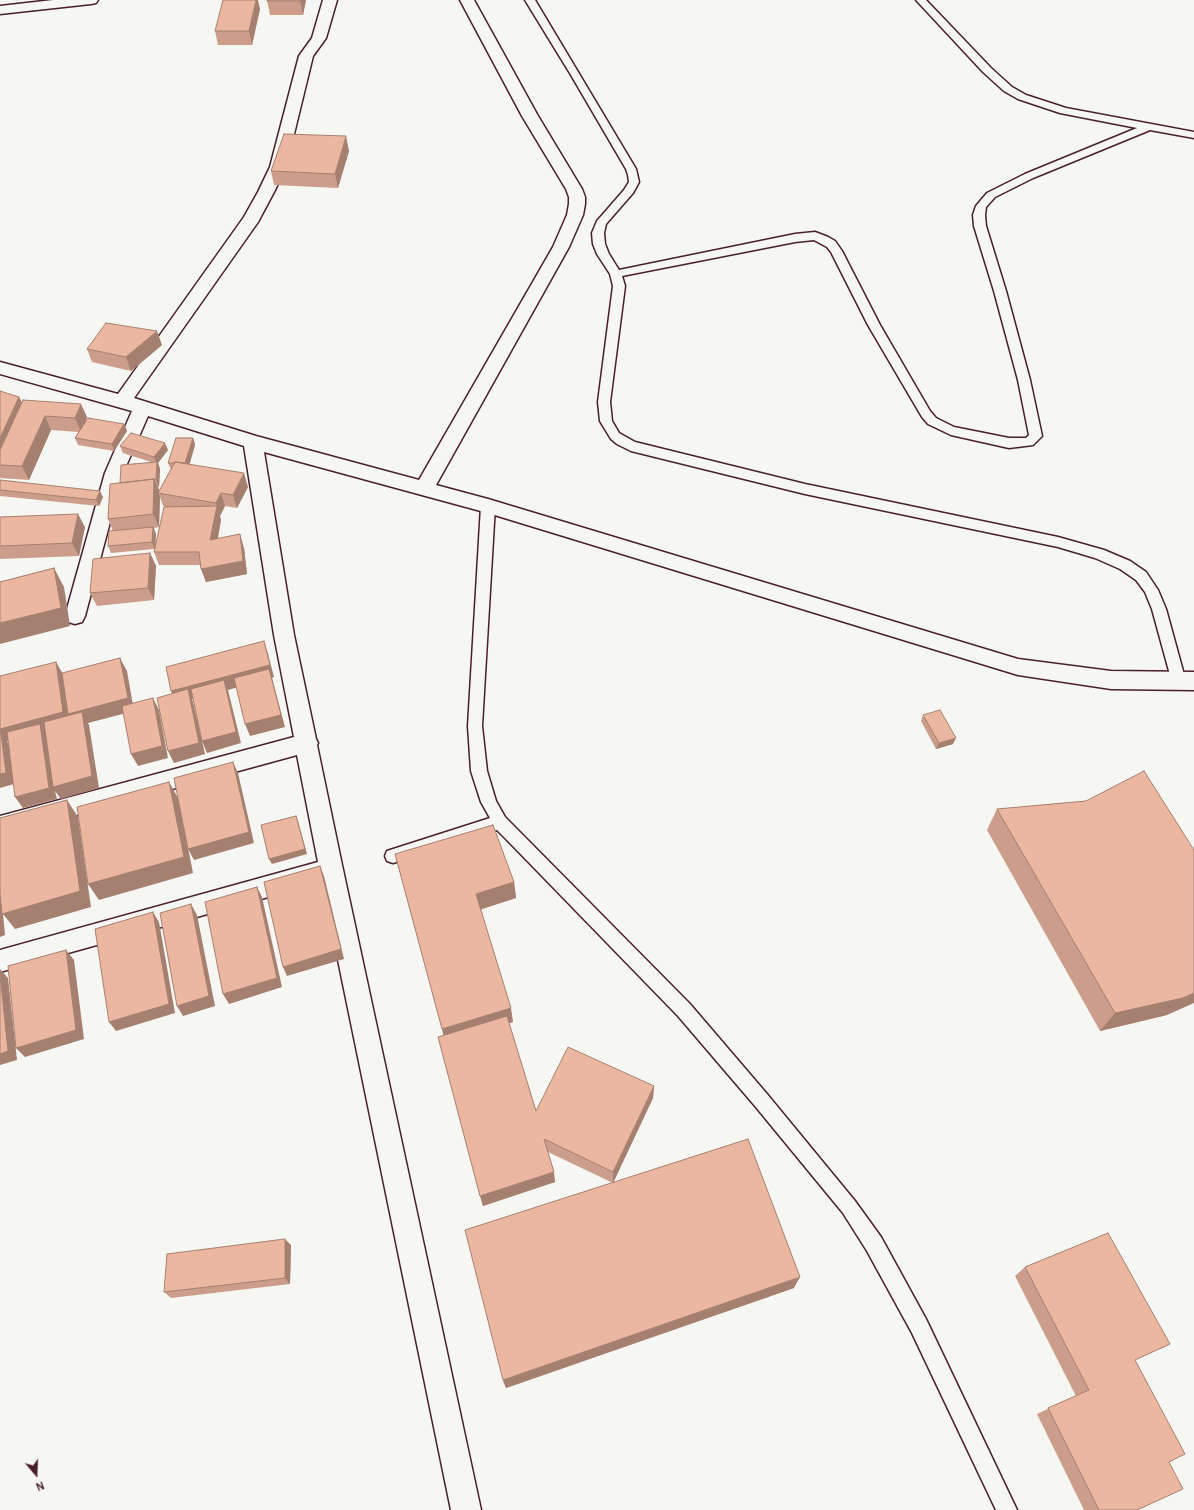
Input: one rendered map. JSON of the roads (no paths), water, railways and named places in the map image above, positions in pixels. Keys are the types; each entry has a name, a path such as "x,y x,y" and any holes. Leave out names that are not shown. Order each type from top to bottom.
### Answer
{"street":[{"path":"0,10 91,0"},
{"path":"122,401 164,344 252,218 266,192 278,167 306,56 319,38 330,0"},
{"path":"424,489 561,247 575,215 577,204 577,197 574,189 530,116 466,0"},
{"path":"0,368 122,401 253,442 488,506 1018,666 1111,680 1187,681"},
{"path":"75,616 114,473 142,408"},
{"path":"253,442 284,635 307,743 330,864 466,1510"},
{"path":"0,826 307,743"},
{"path":"0,961 321,872 328,868 330,864"}],"lane":[{"path":"530,0 576,75 631,169 633,175 634,182 629,191 601,223 598,233 599,244 603,254 616,274 619,286 604,411 610,428 621,441 631,446 804,489 1058,542 1112,559 1125,565 1141,576 1151,590 1187,681"},
{"path":"921,0 987,70 1008,89 1022,97 1064,111 1194,135"},
{"path":"616,274 796,238 815,236 824,239 831,244 836,251 874,325 926,414 932,421 951,431 1009,444 1029,442 1036,436 1024,380 1000,291 980,226 979,214 981,206 991,195 1030,176 1148,127"},
{"path":"488,506 475,726 479,771 489,802 500,822 684,1010 761,1100 849,1207 874,1244 919,1326 1007,1510"},
{"path":"393,856 500,822"}]}
